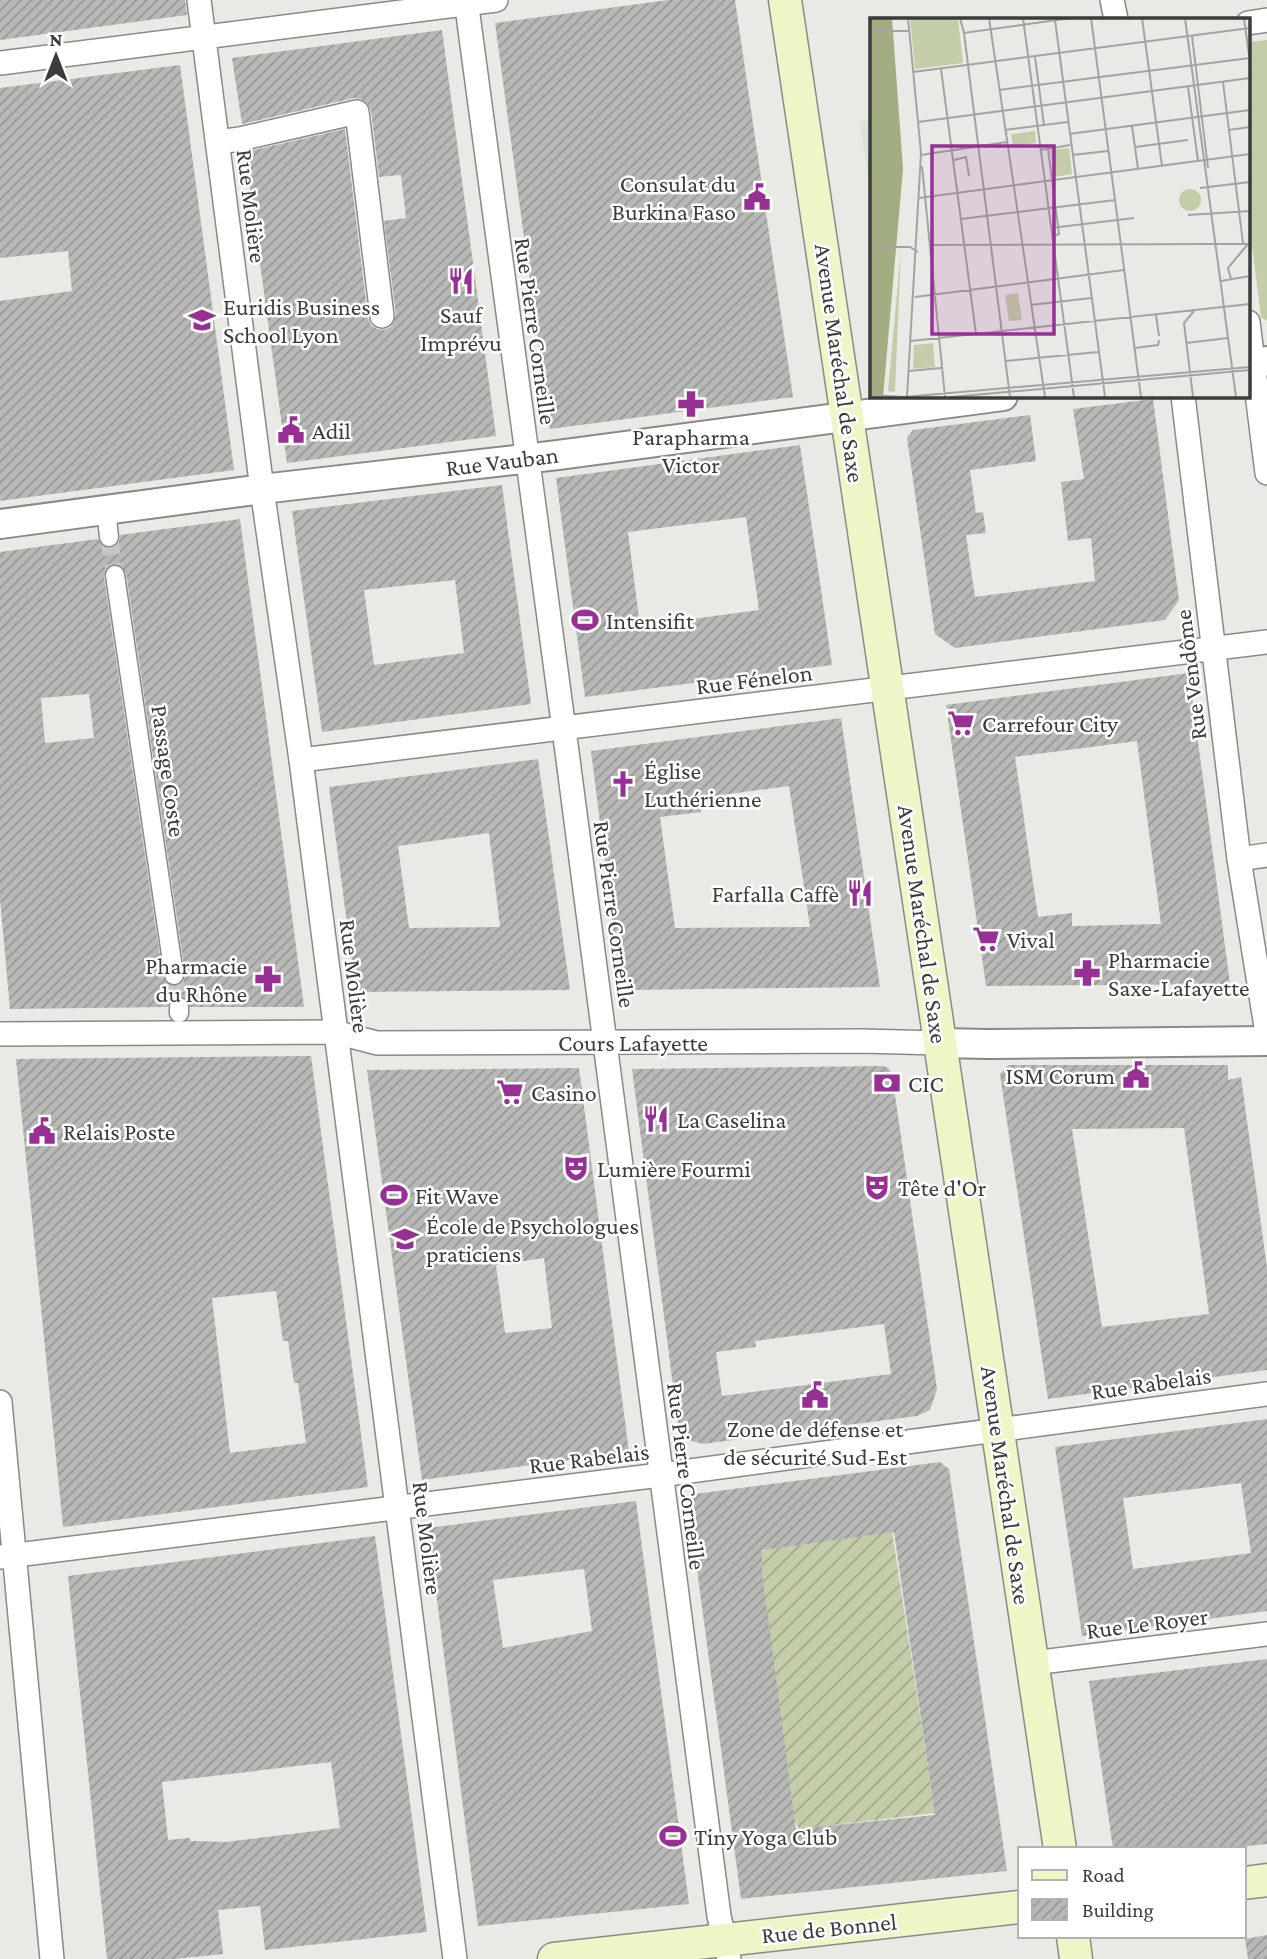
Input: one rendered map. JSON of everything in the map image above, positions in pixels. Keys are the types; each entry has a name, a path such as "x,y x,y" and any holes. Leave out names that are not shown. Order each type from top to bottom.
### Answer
{"main road":[{"name":"Avenue Maréchal de Saxe","path":"785,0 1060,1847"},
{"path":"1246,1883 1267,1880"},
{"name":"Rue de Bonnel","path":"554,1959 726,1950 1018,1907"},
{"path":"1073,1938 1076,1959"}],"street":[{"name":"Rue Molière","path":"199,0 262,489 301,760 456,1959"},
{"path":"0,63 496,0"},
{"path":"1112,0 1116,18"},
{"name":"Rue Pierre Corneille","path":"466,2 564,729 660,1475 726,1950"},
{"path":"218,142 358,112 382,316"},
{"path":"1250,332 1256,363 1267,473"},
{"name":"Rue Vauban","path":"0,524 108,523 262,489 527,459 995,397"},
{"name":"Rue Vendôme","path":"1183,397 1239,859 1261,948 1267,1033"},
{"name":"Passage Coste","path":"114,575 174,975"},
{"name":"Rue Fénelon","path":"301,760 1267,642"},
{"path":"1239,859 1267,855"},
{"name":"Cours Lafayette","path":"0,1034 335,1032 377,1043 848,1041 988,1045 1267,1041"},
{"name":"Rue Rabelais","path":"7,1556 660,1475 1267,1394"},
{"path":"0,1402 7,1556 52,1959"},
{"name":"Rue Le Royer","path":"1033,1663 1267,1634"}],"shaded area":[{"path":"870,121 870,194 860,122"}],"green space":[{"path":"1267,40 1267,321 1261,317 1250,231 1250,42"},
{"path":"892,1531 935,1813 799,1829 795,1821 757,1555 766,1549"}],"building":[{"path":"0,0 185,0 187,15 0,40"},
{"path":"669,0 735,0 793,397 550,429 495,23"},
{"path":"442,30 496,436 287,463 245,152 345,129 368,318 371,325 384,330 391,327 396,315 384,221 406,218 401,175 379,177 371,110 361,99 354,98 242,124 232,58"},
{"path":"180,65 234,470 0,501 0,301 72,291 68,251 0,258 0,88"},
{"path":"1153,399 1179,600 1165,620 955,648 935,634 907,438 913,430 1030,415 1036,461 970,470 976,513 983,512 986,533 966,535 975,597 1095,581 1091,538 1068,541 1061,482 1084,479 1073,409"},
{"path":"800,445 832,665 585,697 556,478","holes":["746,517 759,610 640,626 628,532"]},
{"path":"502,485 531,704 322,732 292,511","holes":["455,580 464,653 374,665 364,590"]},
{"path":"240,519 304,1007 190,1007 185,998 178,996 170,1001 168,1007 10,1009 0,899 0,552 98,539 104,547 111,548 119,542 120,535","holes":["113,564 120,565 126,573 185,973 184,980 176,986 169,985 163,977 104,577 105,570","89,694 94,738 45,743 41,698"]},
{"path":"1189,673 1230,984 986,986 946,705","holes":["1137,741 1161,924 1072,926 1072,913 1038,917 1015,757"]},
{"path":"841,718 880,987 621,990 591,751","holes":["789,786 810,927 675,928 660,817 701,812 700,798"]},
{"path":"538,759 570,990 356,992 329,787","holes":["489,833 500,927 409,928 398,846"]},
{"path":"311,1056 368,1487 63,1527 16,1059","holes":["276,1291 283,1341 288,1341 294,1383 298,1383 306,1443 230,1453 212,1298"]},
{"path":"1008,1065 1228,1065 1228,1080 1241,1077 1267,1268 1267,1370 1048,1399 1000,1074","holes":["1184,1128 1209,1314 1102,1327 1072,1129"]},
{"path":"579,1068 629,1452 422,1480 367,1070","holes":["544,1258 552,1328 505,1333 496,1265"]},
{"path":"888,1068 892,1074 937,1389 930,1410 917,1416 703,1444 688,1440 678,1424 632,1069","holes":["884,1324 891,1374 722,1396 716,1352 756,1347 755,1341"]},
{"path":"1267,1419 1267,1611 1082,1636 1055,1447","holes":["1241,1483 1251,1553 1133,1569 1123,1498"]},
{"path":"940,1462 949,1469 1007,1871 741,1899 687,1495","holes":["894,1532 935,1815 796,1829 762,1573 762,1550"]},
{"path":"636,1501 689,1904 478,1926 428,1528","holes":["584,1569 592,1631 503,1648 493,1580"]},
{"path":"375,1536 427,1932 265,1950 260,1906 218,1910 223,1954 174,1959 107,1959 68,1576","holes":["331,1762 340,1828 225,1842 190,1841 190,1838 168,1840 162,1782"]},
{"path":"1267,1659 1267,1844 1238,1847 1113,1847 1089,1681"},
{"path":"1267,1935 1267,1959 1248,1959 1245,1939"}],"tunnel":[{"path":"109,537 115,575"},
{"path":"174,975 179,1007"}],"place":[{"name":"Consulat du Burkina Faso","path":"757,197"},
{"name":"Sauf Imprévu","path":"461,281"},
{"name":"Euridis Business School Lyon","path":"202,320"},
{"name":"Parapharma Victor","path":"691,404"},
{"name":"Adil","path":"291,430"},
{"name":"Intensifit","path":"585,620"},
{"name":"Carrefour City","path":"961,723"},
{"name":"Église Luthérienne","path":"623,784"},
{"name":"Farfalla Caffè","path":"860,893"},
{"name":"Vival","path":"986,939"},
{"name":"Pharmacie Saxe-Lafayette","path":"1087,973"},
{"name":"Pharmacie du Rhône","path":"268,979"},
{"name":"ISM Corum","path":"1136,1075"},
{"name":"CIC","path":"887,1083"},
{"name":"Casino","path":"510,1092"},
{"name":"La Caselina","path":"656,1119"},
{"name":"Relais Poste","path":"42,1131"},
{"name":"Lumière Fourmi","path":"576,1168"},
{"name":"Tête d'Or","path":"877,1187"},
{"name":"Fit Wave","path":"394,1195"},
{"name":"École de Psychologues praticiens","path":"405,1239"},
{"name":"Zone de défense et de sécurité Sud-Est","path":"815,1395"},
{"name":"Tiny Yoga Club","path":"673,1836"}]}
